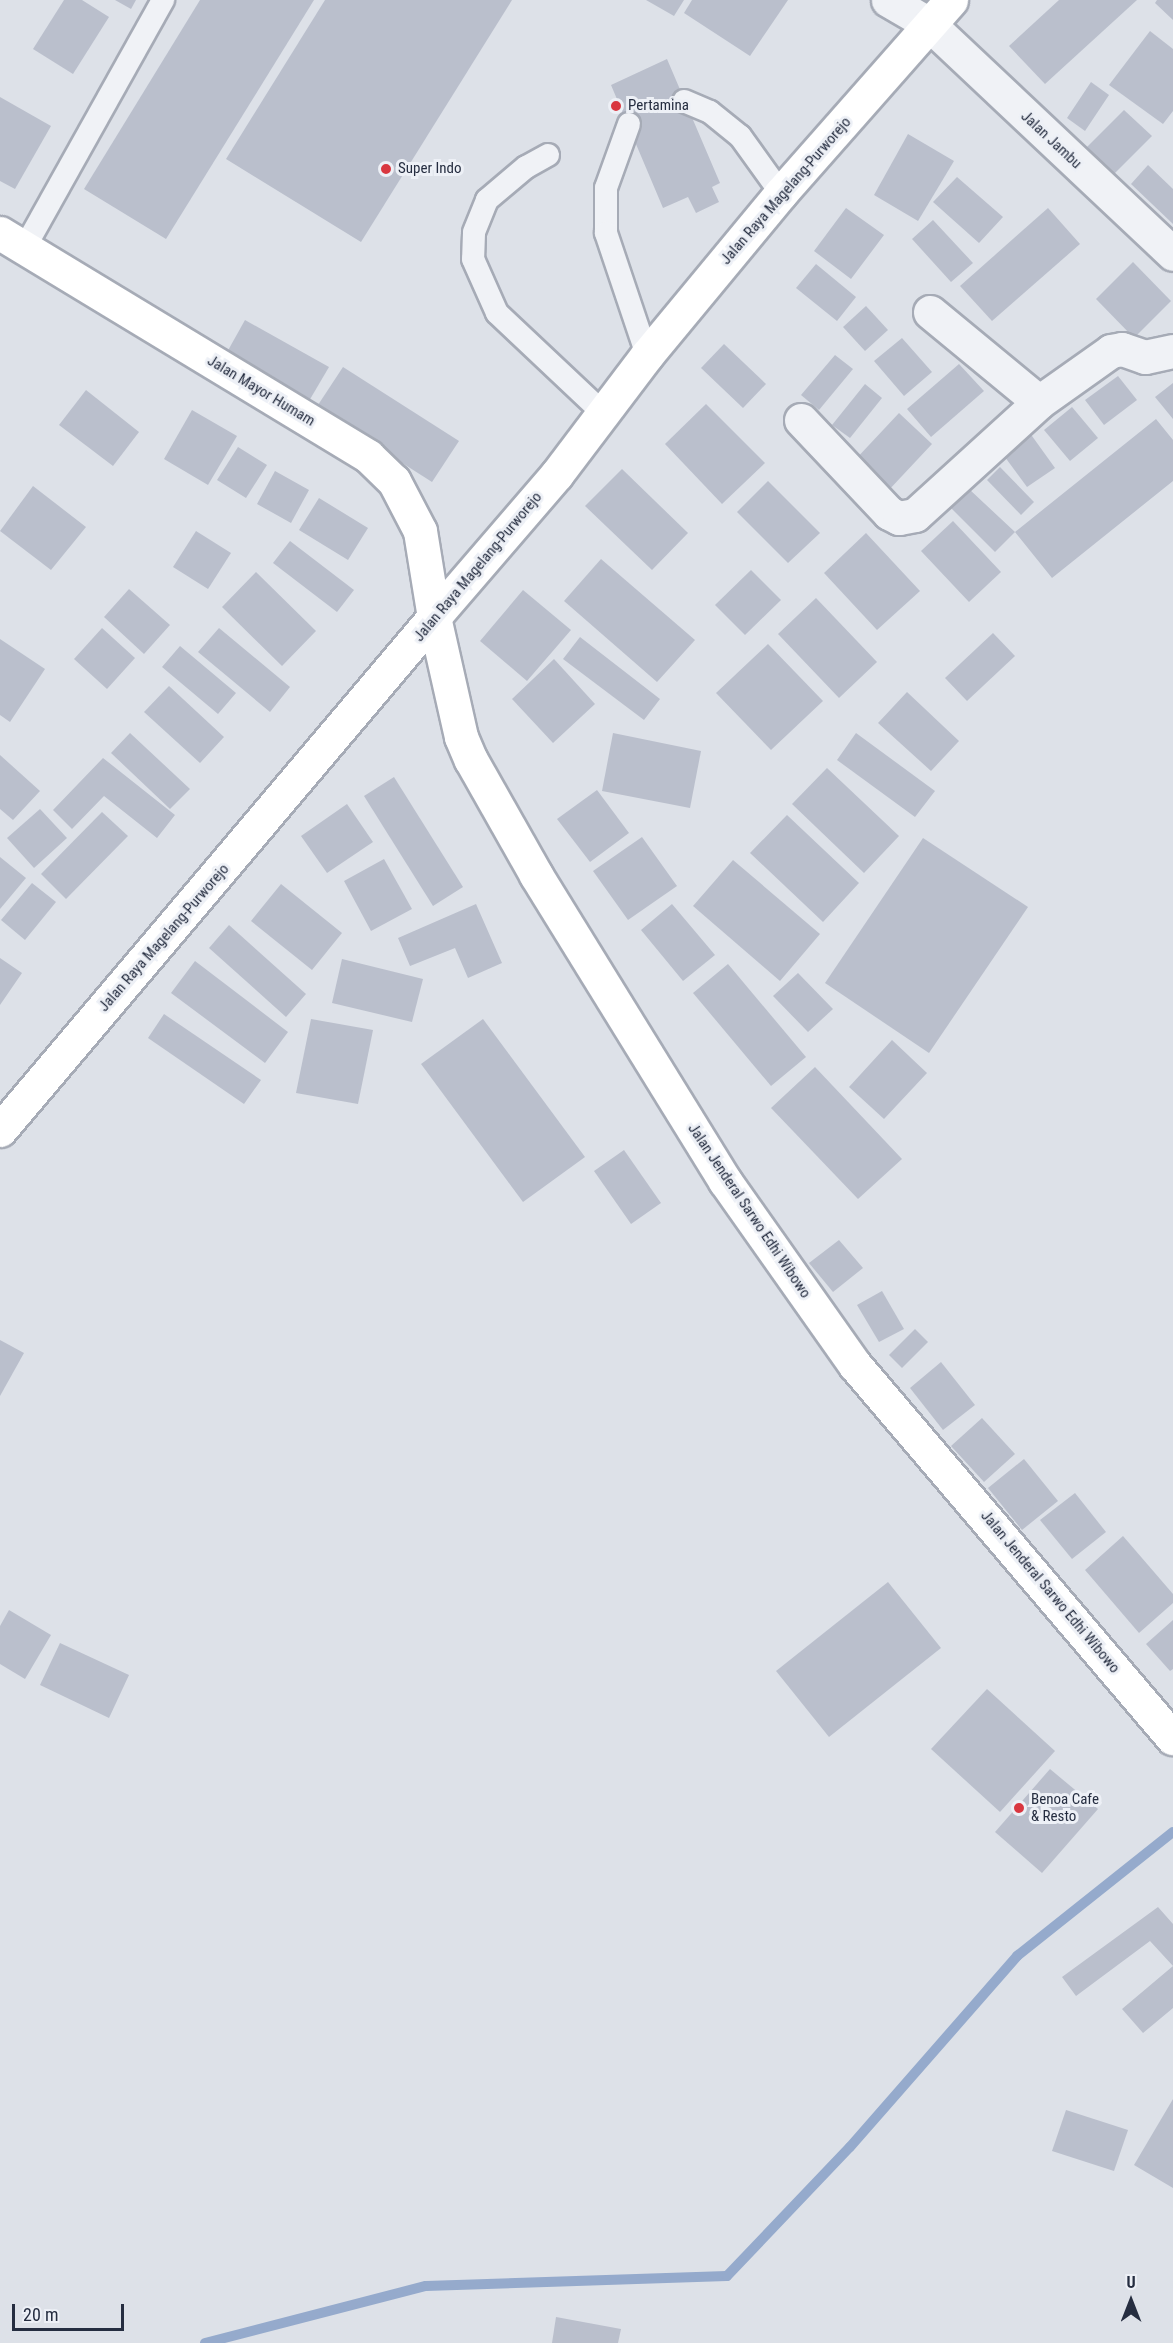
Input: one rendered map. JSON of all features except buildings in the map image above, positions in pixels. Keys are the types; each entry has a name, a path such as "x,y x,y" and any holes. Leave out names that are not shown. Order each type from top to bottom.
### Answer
{"main road":[{"name":"Jalan Raya Magelang-Purworejo","path":"0,1130 557,474 647,355 781,193 951,0"},
{"name":"Jalan Mayor Humam","path":"12,240 368,456 394,481 420,531 434,617"},
{"name":"Jalan Jenderal Sarwo Edhi Wibowo","path":"434,617 461,737 471,760 536,875 725,1181 855,1365 1173,1738"}],"street":[{"name":"Jalan Jambu","path":"888,0 929,24 1173,254"},
{"path":"930,312 1039,402"},
{"path":"801,420 889,513 907,517 915,515 1039,402 1111,351 1122,349 1145,357 1173,351"}],"lane":[{"path":"12,240 163,0"},
{"path":"684,102 710,112 740,136 781,193"},
{"path":"629,124 611,170 604,208 606,233 647,355"},
{"path":"548,155 526,167 487,200 474,233 473,259 497,313 603,413"}],"waterway":[{"path":"205,2343 426,2286 727,2276 850,2147 1017,1956 1173,1832"}],"place":[{"name":"Pertamina","path":"616,106"},
{"name":"Super Indo","path":"386,169"},
{"name":"Benoa Cafe & Resto","path":"1019,1808"}]}
